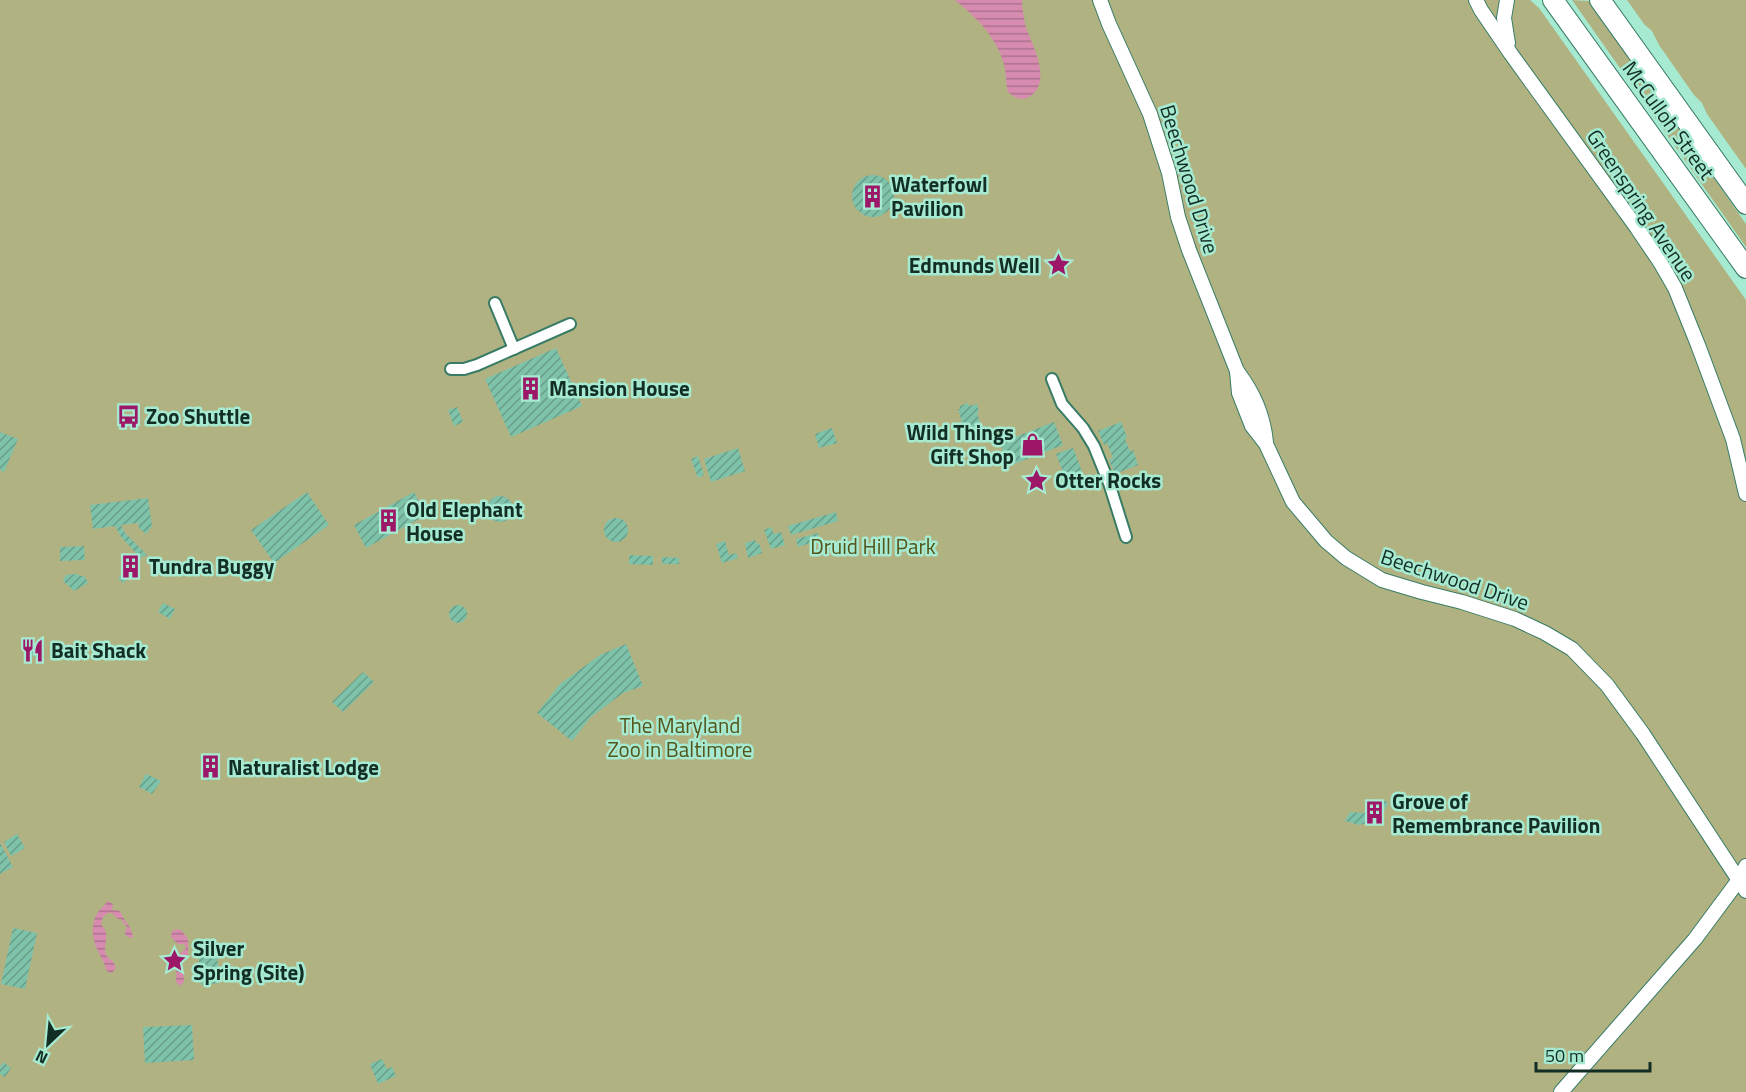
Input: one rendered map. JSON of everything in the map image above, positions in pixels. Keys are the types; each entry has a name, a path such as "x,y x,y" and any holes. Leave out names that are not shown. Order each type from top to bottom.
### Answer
{"main road":[{"name":"McCulloh Street","path":"1553,0 1746,268"},
{"path":"1600,0 1746,204"}],"street":[{"name":"Beechwood Drive","path":"1100,0 1150,114 1169,173 1178,217 1189,250 1238,371 1250,388 1264,423 1266,444 1293,502 1326,541 1346,558 1382,580 1515,619 1572,649 1607,685 1643,734 1742,886"},
{"name":"Greenspring Avenue","path":"1476,0 1511,54 1637,228 1675,288 1733,439 1746,494"},
{"name":"Greenspring Avenue","path":"1507,0 1504,8 1504,27 1511,54"},
{"path":"495,303 514,349"},
{"path":"451,369 464,369 477,365 570,324"},
{"path":"1052,379 1062,404 1083,428 1094,446 1126,537"},
{"path":"1561,1092 1742,886 1746,866"}],"green space":[{"name":"Druid Hill Park","path":"0,0 1530,0 1539,8 1746,300 1746,1092 0,1092"},
{"path":"1572,0 1590,1 1746,224 1746,247"},
{"path":"1627,0 1746,0 1746,169 1707,114 1702,103 1659,45 1652,31 1644,24"}],"shaded area":[{"path":"955,0 1022,0 1026,28 1036,54 1040,74 1040,83 1029,97 1018,98 1008,92 1005,69 998,48 979,22"},
{"path":"107,901 113,904 112,910 120,911 133,937 126,936 127,927 112,913 103,917 101,924 106,933 105,952 116,968 110,973 106,970 93,938 95,917"},
{"path":"178,929 188,939 188,955 182,956 184,981 181,986 176,982 176,963 179,955 186,949 184,944 178,944 171,937 172,931"}],"building":[{"name":"Waterfowl Pavilion","path":"873,175 888,181 894,196 888,211 873,217 858,211 852,196 858,181"},
{"name":"Mansion House","path":"556,348 582,406 511,437 485,379"},
{"path":"968,403 969,406 977,404 981,427 988,426 990,432 983,434 984,436 967,440 958,409"},
{"path":"457,407 463,422 454,426 448,410"},
{"name":"Wild Things Gift Shop","path":"1054,422 1063,445 1009,466 1000,443"},
{"path":"1121,422 1127,437 1125,439 1130,451 1133,450 1138,465 1115,474 1109,460 1113,458 1107,443 1104,445 1098,431"},
{"path":"832,428 837,443 819,448 815,434"},
{"path":"0,432 18,439 4,472 0,470"},
{"path":"738,448 745,471 711,482 704,459"},
{"path":"1073,448 1085,479 1068,485 1056,454"},
{"path":"698,456 704,475 698,478 691,459"},
{"path":"307,492 329,525 274,563 251,530"},
{"name":"Old Elephant House","path":"414,492 426,515 366,548 354,525"},
{"path":"500,496 509,500 513,509 509,518 500,522 491,518 487,509 491,500"},
{"path":"148,498 152,526 146,534 139,528 138,523 121,525 125,533 147,555 142,557 124,583 118,579 136,553 121,537 115,526 93,529 90,505"},
{"path":"836,512 838,521 791,535 788,526"},
{"path":"616,518 624,522 628,530 624,538 616,542 608,538 604,530 608,522"},
{"path":"771,527 774,534 781,532 785,545 771,549 764,530"},
{"path":"818,533 820,540 798,547 796,539"},
{"path":"755,540 757,544 759,543 762,553 748,558 745,543"},
{"path":"725,541 729,555 736,553 738,558 722,563 716,544"},
{"path":"84,546 85,560 60,561 60,547"},
{"path":"629,555 653,556 653,565 629,564"},
{"path":"662,557 679,558 679,564 662,564"},
{"path":"76,574 85,577 88,583 74,591 63,581 66,575"},
{"path":"163,603 175,609 170,619 158,612"},
{"path":"458,605 464,608 467,614 464,620 458,623 452,620 449,614 452,608"},
{"name":"Bait Shack","path":"30,644 39,646 36,657 27,655"},
{"path":"626,644 643,686 623,693 591,717 572,741 537,713 560,684 600,655"},
{"path":"363,672 374,682 343,712 332,702"},
{"name":"Naturalist Lodge","path":"213,753 220,777 207,781 200,757"},
{"path":"146,774 161,781 152,794 139,787"},
{"name":"Grove of Remembrance Pavilion","path":"1378,799 1388,802 1386,808 1372,822 1359,825 1345,821 1350,812 1364,813 1372,809"},
{"path":"17,834 25,848 11,856 4,842"},
{"path":"0,843 13,867 0,874"},
{"path":"13,928 37,933 25,989 1,984"},
{"path":"198,949 204,949 204,953 217,952 219,983 201,985"},
{"path":"192,1025 194,1060 145,1063 143,1027"},
{"path":"382,1059 387,1069 392,1067 396,1076 378,1084 370,1064"},
{"path":"3,1062 11,1068 5,1077 0,1074"}],"place":[{"name":"Waterfowl Pavilion","path":"873,196"},
{"name":"Edmunds Well","path":"1058,265"},
{"name":"Mansion House","path":"531,388"},
{"name":"Zoo Shuttle","path":"128,416"},
{"name":"Wild Things Gift Shop","path":"1032,444"},
{"name":"Otter Rocks","path":"1037,480"},
{"name":"Old Elephant House","path":"388,521"},
{"name":"Tundra Buggy","path":"131,566"},
{"name":"Bait Shack","path":"33,650"},
{"name":"Naturalist Lodge","path":"210,767"},
{"name":"Grove of Remembrance Pavilion","path":"1374,813"},
{"name":"Silver Spring (Site)","path":"175,960"}],"park label":[{"name":"The Maryland Zoo in Baltimore","path":"680,737"}]}
